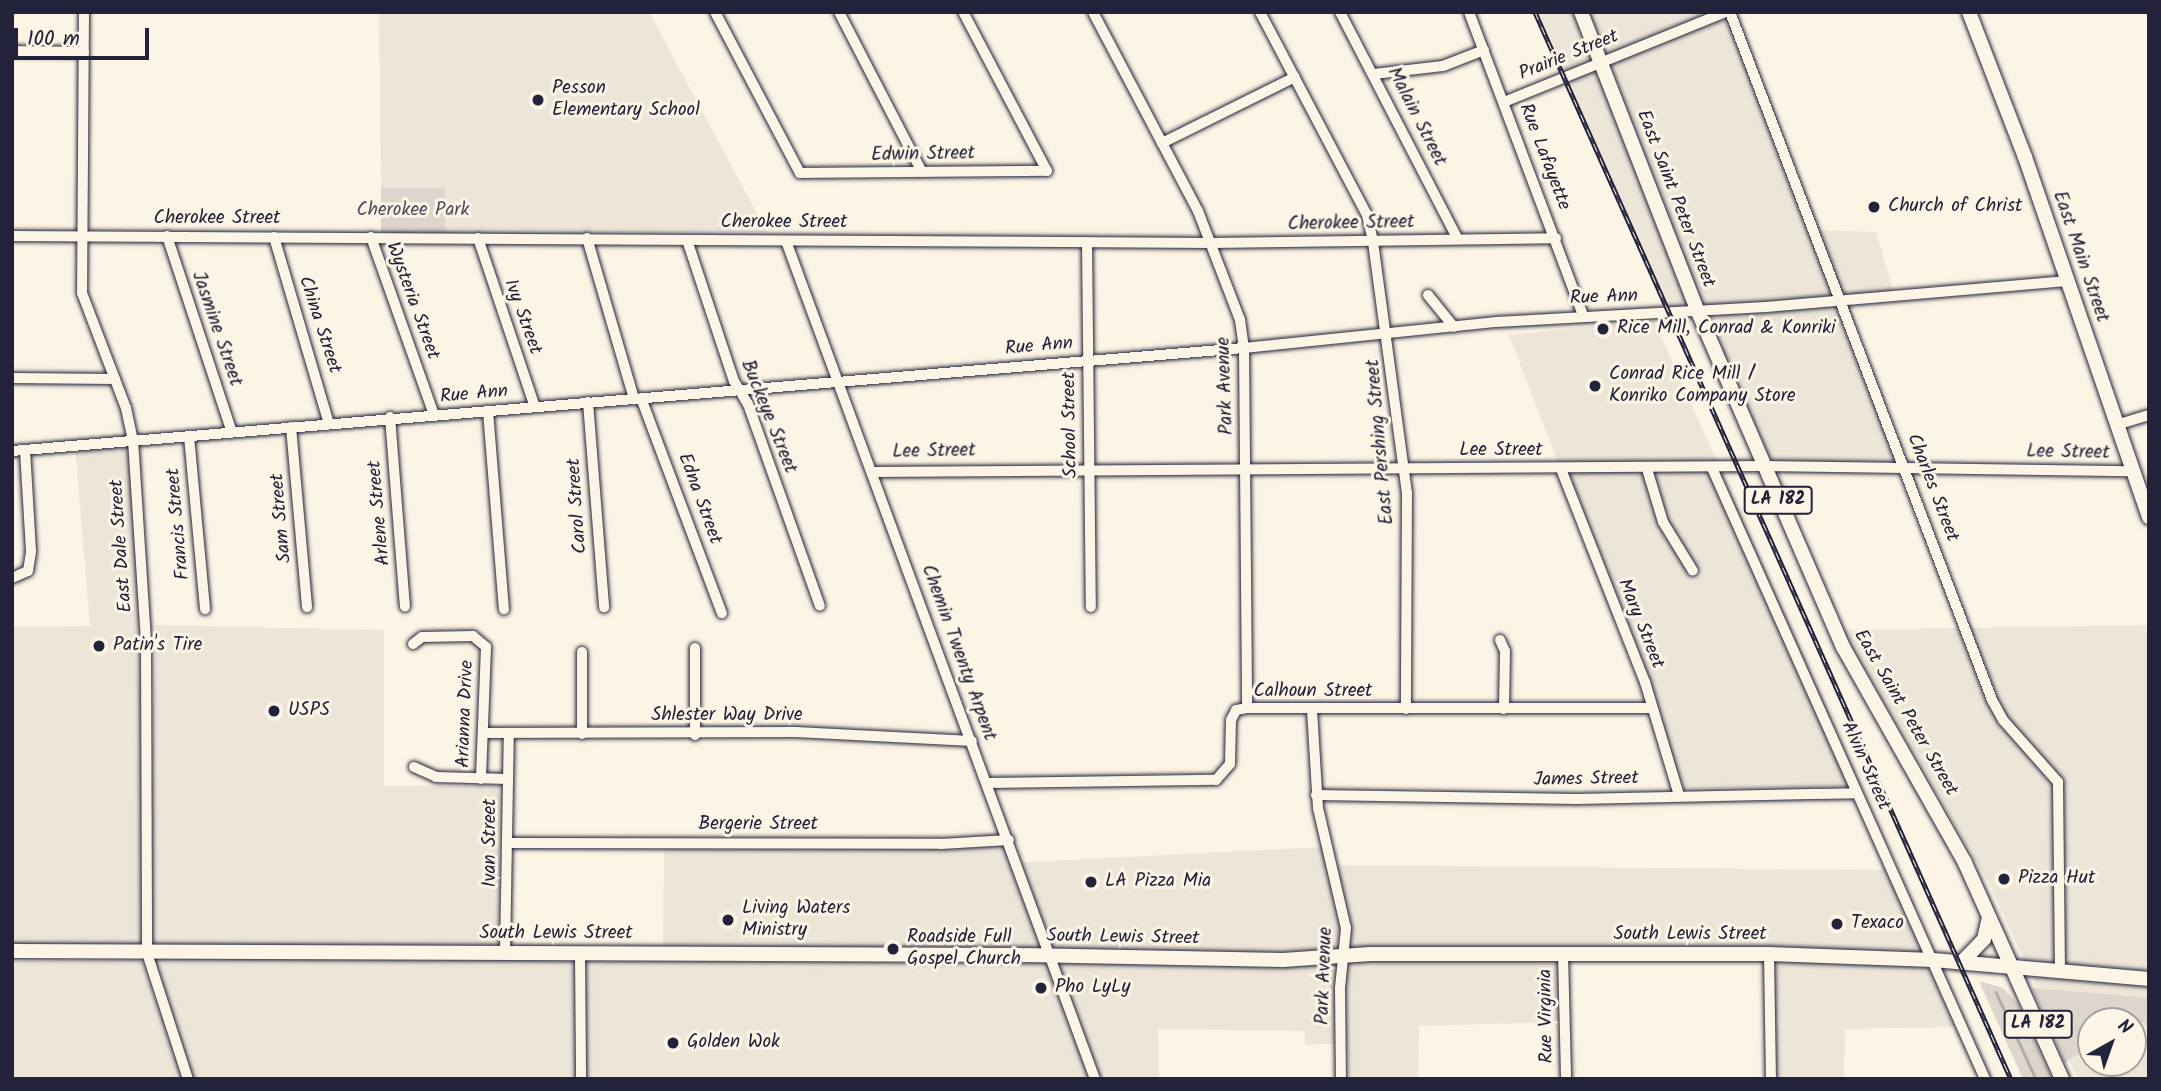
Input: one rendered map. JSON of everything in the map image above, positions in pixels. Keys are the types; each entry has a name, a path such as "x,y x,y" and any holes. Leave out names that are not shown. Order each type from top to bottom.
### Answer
{"main road":[{"name":"East Saint Peter Street","path":"1581,12 1698,312 1843,646 1934,803 1989,916 2062,1079"},
{"name":"East Main Street","path":"1969,12 2068,281 2149,517"},
{"path":"1961,963 1984,939 1989,916"},
{"name":"South Lewis Street","path":"12,951 1053,957 1769,954 1933,960 2012,970 2060,971 2149,979"}],"street":[{"name":"East Dale Street","path":"84,12 82,293 115,379 133,440 146,642 147,953 188,1079"},
{"name":"Edwin Street","path":"715,12 800,173 1047,171 962,12"},
{"path":"839,12 922,172"},
{"name":"Park Avenue","path":"1093,12 1212,243 1240,320 1244,348 1247,708"},
{"name":"East Pershing Street","path":"1260,12 1367,215 1373,242 1405,469 1406,709"},
{"name":"Malain Street","path":"1340,12 1457,238"},
{"name":"Rue Lafayette","path":"1469,12 1583,315"},
{"name":"Prairie Street","path":"1504,102 1728,12"},
{"name":"Charles Street","path":"1728,12 1906,467 1992,700 2003,720 2058,782 2060,971"},
{"path":"1374,74 1443,66 1484,50"},
{"path":"12,51 84,52"},
{"path":"1162,143 1294,77"},
{"name":"Cherokee Street","path":"12,236 1212,243 1556,238"},
{"name":"Jasmine Street","path":"167,236 232,432"},
{"name":"China Street","path":"274,237 329,424"},
{"name":"Wysteria Street","path":"371,237 434,415"},
{"name":"Ivy Street","path":"478,238 536,407"},
{"name":"Edna Street","path":"587,238 638,399 722,613"},
{"name":"Buckeye Street","path":"687,240 820,606"},
{"name":"Chemin Twenty Arpent","path":"786,241 989,783 1095,1079"},
{"name":"School Street","path":"1087,242 1091,607"},
{"name":"Rue Ann","path":"12,451 390,417 740,391 1244,348 1583,315 1698,312 2068,281"},
{"path":"1428,295 1454,327"},
{"path":"12,378 115,379"},
{"name":"Carol Street","path":"588,402 604,607"},
{"path":"488,411 504,610"},
{"path":"2116,425 2149,415"},
{"name":"Arlene Street","path":"390,417 405,606"},
{"name":"Sam Street","path":"291,427 307,607"},
{"name":"Francis Street","path":"189,436 205,609"},
{"path":"12,578 28,570 31,551 25,450"},
{"name":"Lee Street","path":"872,472 1647,470 1763,466 2131,471"},
{"name":"Alvin Street","path":"1712,468 1985,1079"},
{"name":"Mary Street","path":"1561,469 1652,708 1679,795"},
{"path":"1647,470 1663,522 1693,571"},
{"name":"Arianna Drive","path":"413,644 422,637 473,636 486,647 481,779"},
{"path":"1500,640 1505,650 1503,709"},
{"path":"695,648 695,735"},
{"path":"582,652 582,734"},
{"name":"Calhoun Street","path":"989,783 1216,780 1230,764 1231,720 1236,710 1247,708 1652,708"},
{"name":"Park Avenue","path":"1312,710 1316,795 1346,928 1341,1079"},
{"name":"Shlester Way Drive","path":"483,733 695,735 796,732 972,741"},
{"name":"Ivan Street","path":"505,953 509,733"},
{"path":"414,766 436,777 508,779"},
{"name":"James Street","path":"1316,795 1577,799 1856,793"},
{"name":"Bergerie Street","path":"508,843 941,844 1009,840"},
{"name":"Rue Virginia","path":"1563,953 1566,1079"},
{"path":"580,954 581,1079"},
{"path":"1769,954 1771,1079"}],"shaded area":[{"name":"Pesson Elementary School","path":"379,12 649,12 767,232 445,233 445,188 381,189"},
{"path":"1535,12 1730,12 1819,230 1876,232 1895,296 1842,301 1906,467 1763,466 1698,312 1667,313"},
{"path":"1654,321 1861,786 1684,789 1509,335"},
{"path":"133,440 147,933 156,625 384,630 384,786 499,786 498,953 663,945 664,849 1006,845 1013,863 1322,847 1327,865 1888,870 1955,1027 1845,1029 1844,1079 1770,1079 1768,954 1564,953 1566,1022 1419,1026 1418,1079 1349,1079 1348,1043 1305,1045 1305,1031 1158,1029 1159,1079 190,1079 147,953 12,953 12,627 90,626 75,446"},
{"path":"2149,625 2149,1079 2078,1079 2077,1077 2147,1077 2147,1007 2077,1007 2077,1077 1990,885 1842,630"},
{"path":"141,960 184,1079 12,1079 12,961"}],"green space":[{"name":"Cherokee Park","path":"381,188 445,188 445,233 381,233"},
{"path":"1979,981 2003,988 2018,1004 2052,1079 2023,1079"},
{"path":"2032,988 2149,998 2149,1028 2147,1007 2077,1007 2077,1055 2065,1063"}],"waterway":[{"path":"1996,992 2036,1079"}],"railway":[{"path":"1535,12 2011,1079"}],"place":[{"name":"Pesson Elementary School","path":"538,100"},
{"name":"Church of Christ","path":"1874,207"},
{"name":"Rice Mill, Conrad & Konriki","path":"1603,329"},
{"name":"Conrad Rice Mill / Konriko Company Store","path":"1595,386"},
{"name":"Patin's Tire","path":"99,646"},
{"name":"USPS","path":"274,711"},
{"name":"Pizza Hut","path":"2004,879"},
{"name":"LA Pizza Mia","path":"1091,882"},
{"name":"Living Waters Ministry","path":"728,920"},
{"name":"Texaco","path":"1837,924"},
{"name":"Roadside Full Gospel Church","path":"893,949"},
{"name":"Pho LyLy","path":"1041,988"},
{"name":"Golden Wok","path":"673,1043"}]}
